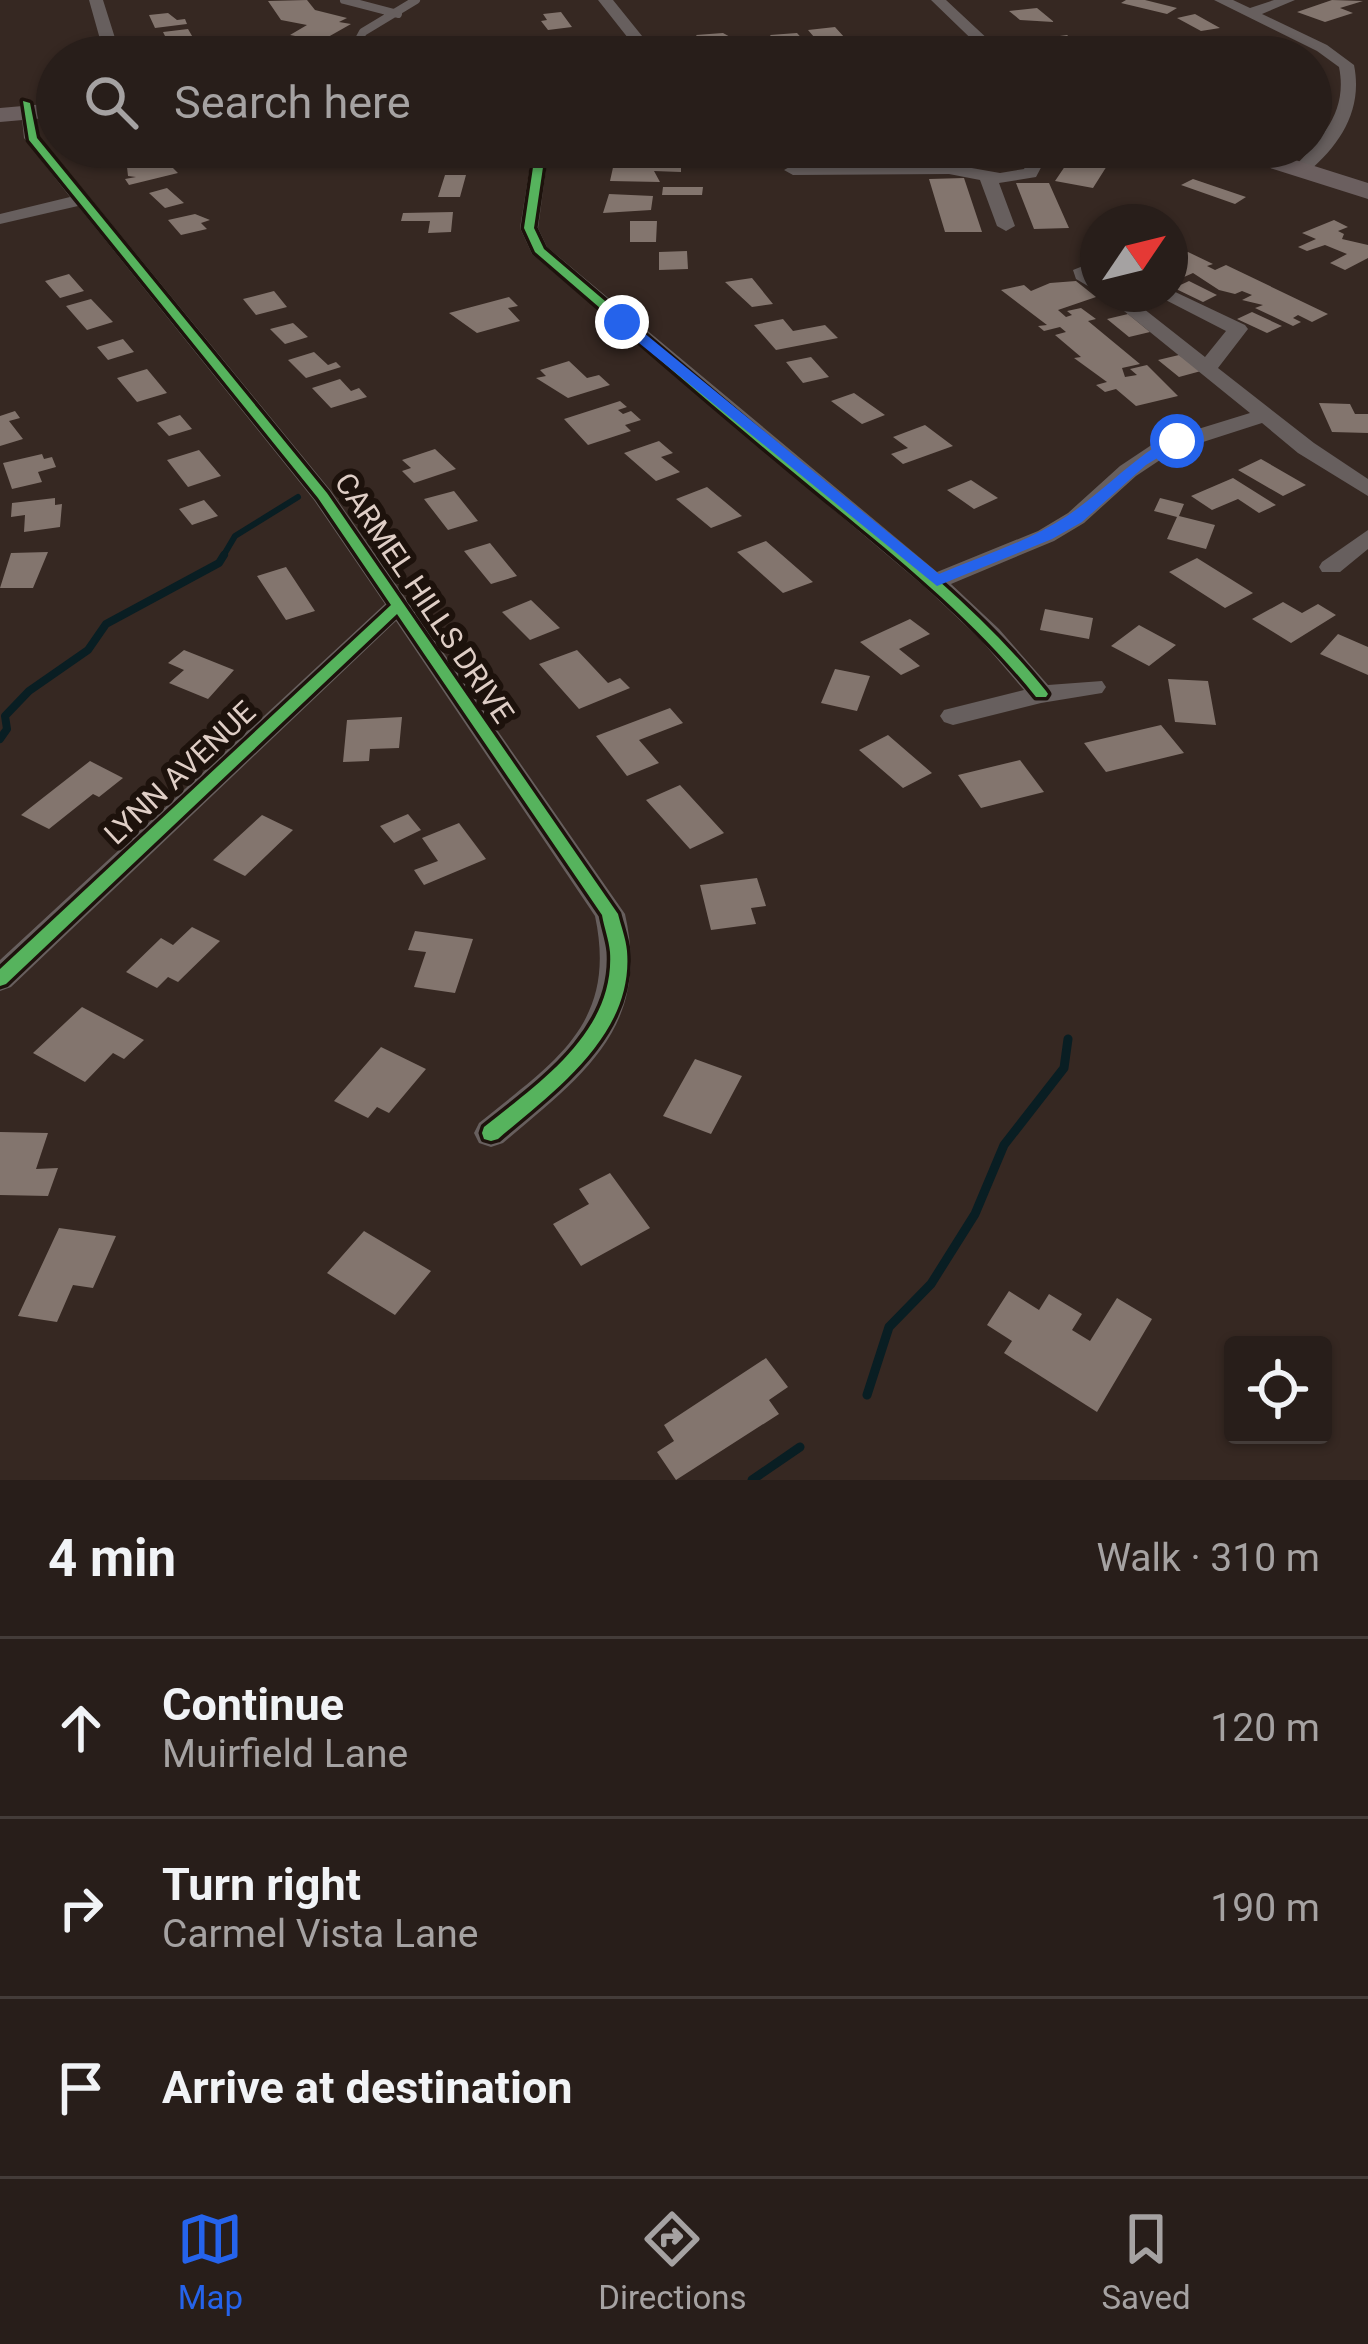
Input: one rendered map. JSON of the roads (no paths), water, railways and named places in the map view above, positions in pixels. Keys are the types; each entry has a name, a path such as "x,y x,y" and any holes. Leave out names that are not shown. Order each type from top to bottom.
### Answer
{"main road":[{"path":"0,105 18,110"},
{"path":"1317,168 1368,191"},
{"path":"1326,168 1368,177"}],"street":[{"path":"96,0 107,36"},
{"path":"605,0 634,36"},
{"path":"938,0 977,36"},
{"path":"1221,0 1298,36"},
{"path":"1251,13 1288,0"},
{"path":"1332,53 1349,72 1340,125 1332,135"},
{"name":"CARMEL HILLS DRIVE","path":"18,110 36,143"},
{"name":"CARMEL HILLS DRIVE","path":"55,168 306,473 596,887 619,940 620,984 592,1039 565,1071 491,1133"},
{"path":"538,168 529,227 539,250 777,453 937,581 997,637 1041,694"},
{"path":"793,170 957,170 1012,178 1033,168"},
{"path":"988,177 1006,226"},
{"path":"0,219 79,200"},
{"path":"1188,305 1238,329 1208,367"},
{"path":"1136,312 1320,459 1368,489"},
{"path":"937,581 1031,543 1076,518 1128,470 1164,447 1267,415"},
{"path":"1331,567 1368,537"},
{"name":"LYNN AVENUE","path":"0,979 396,607"},
{"path":"953,716 1041,694 1093,687"}],"lane":[{"path":"344,0 398,14"},
{"path":"361,36 416,0"}],"waterway":[{"path":"222,558 235,536 298,497"},
{"path":"0,739 7,729 5,716 29,691 88,650 106,624 219,563 224,555"},
{"path":"867,1395 889,1327 931,1284 975,1214 1004,1145 1064,1068 1068,1039"},
{"path":"752,1480 800,1447"}]}
